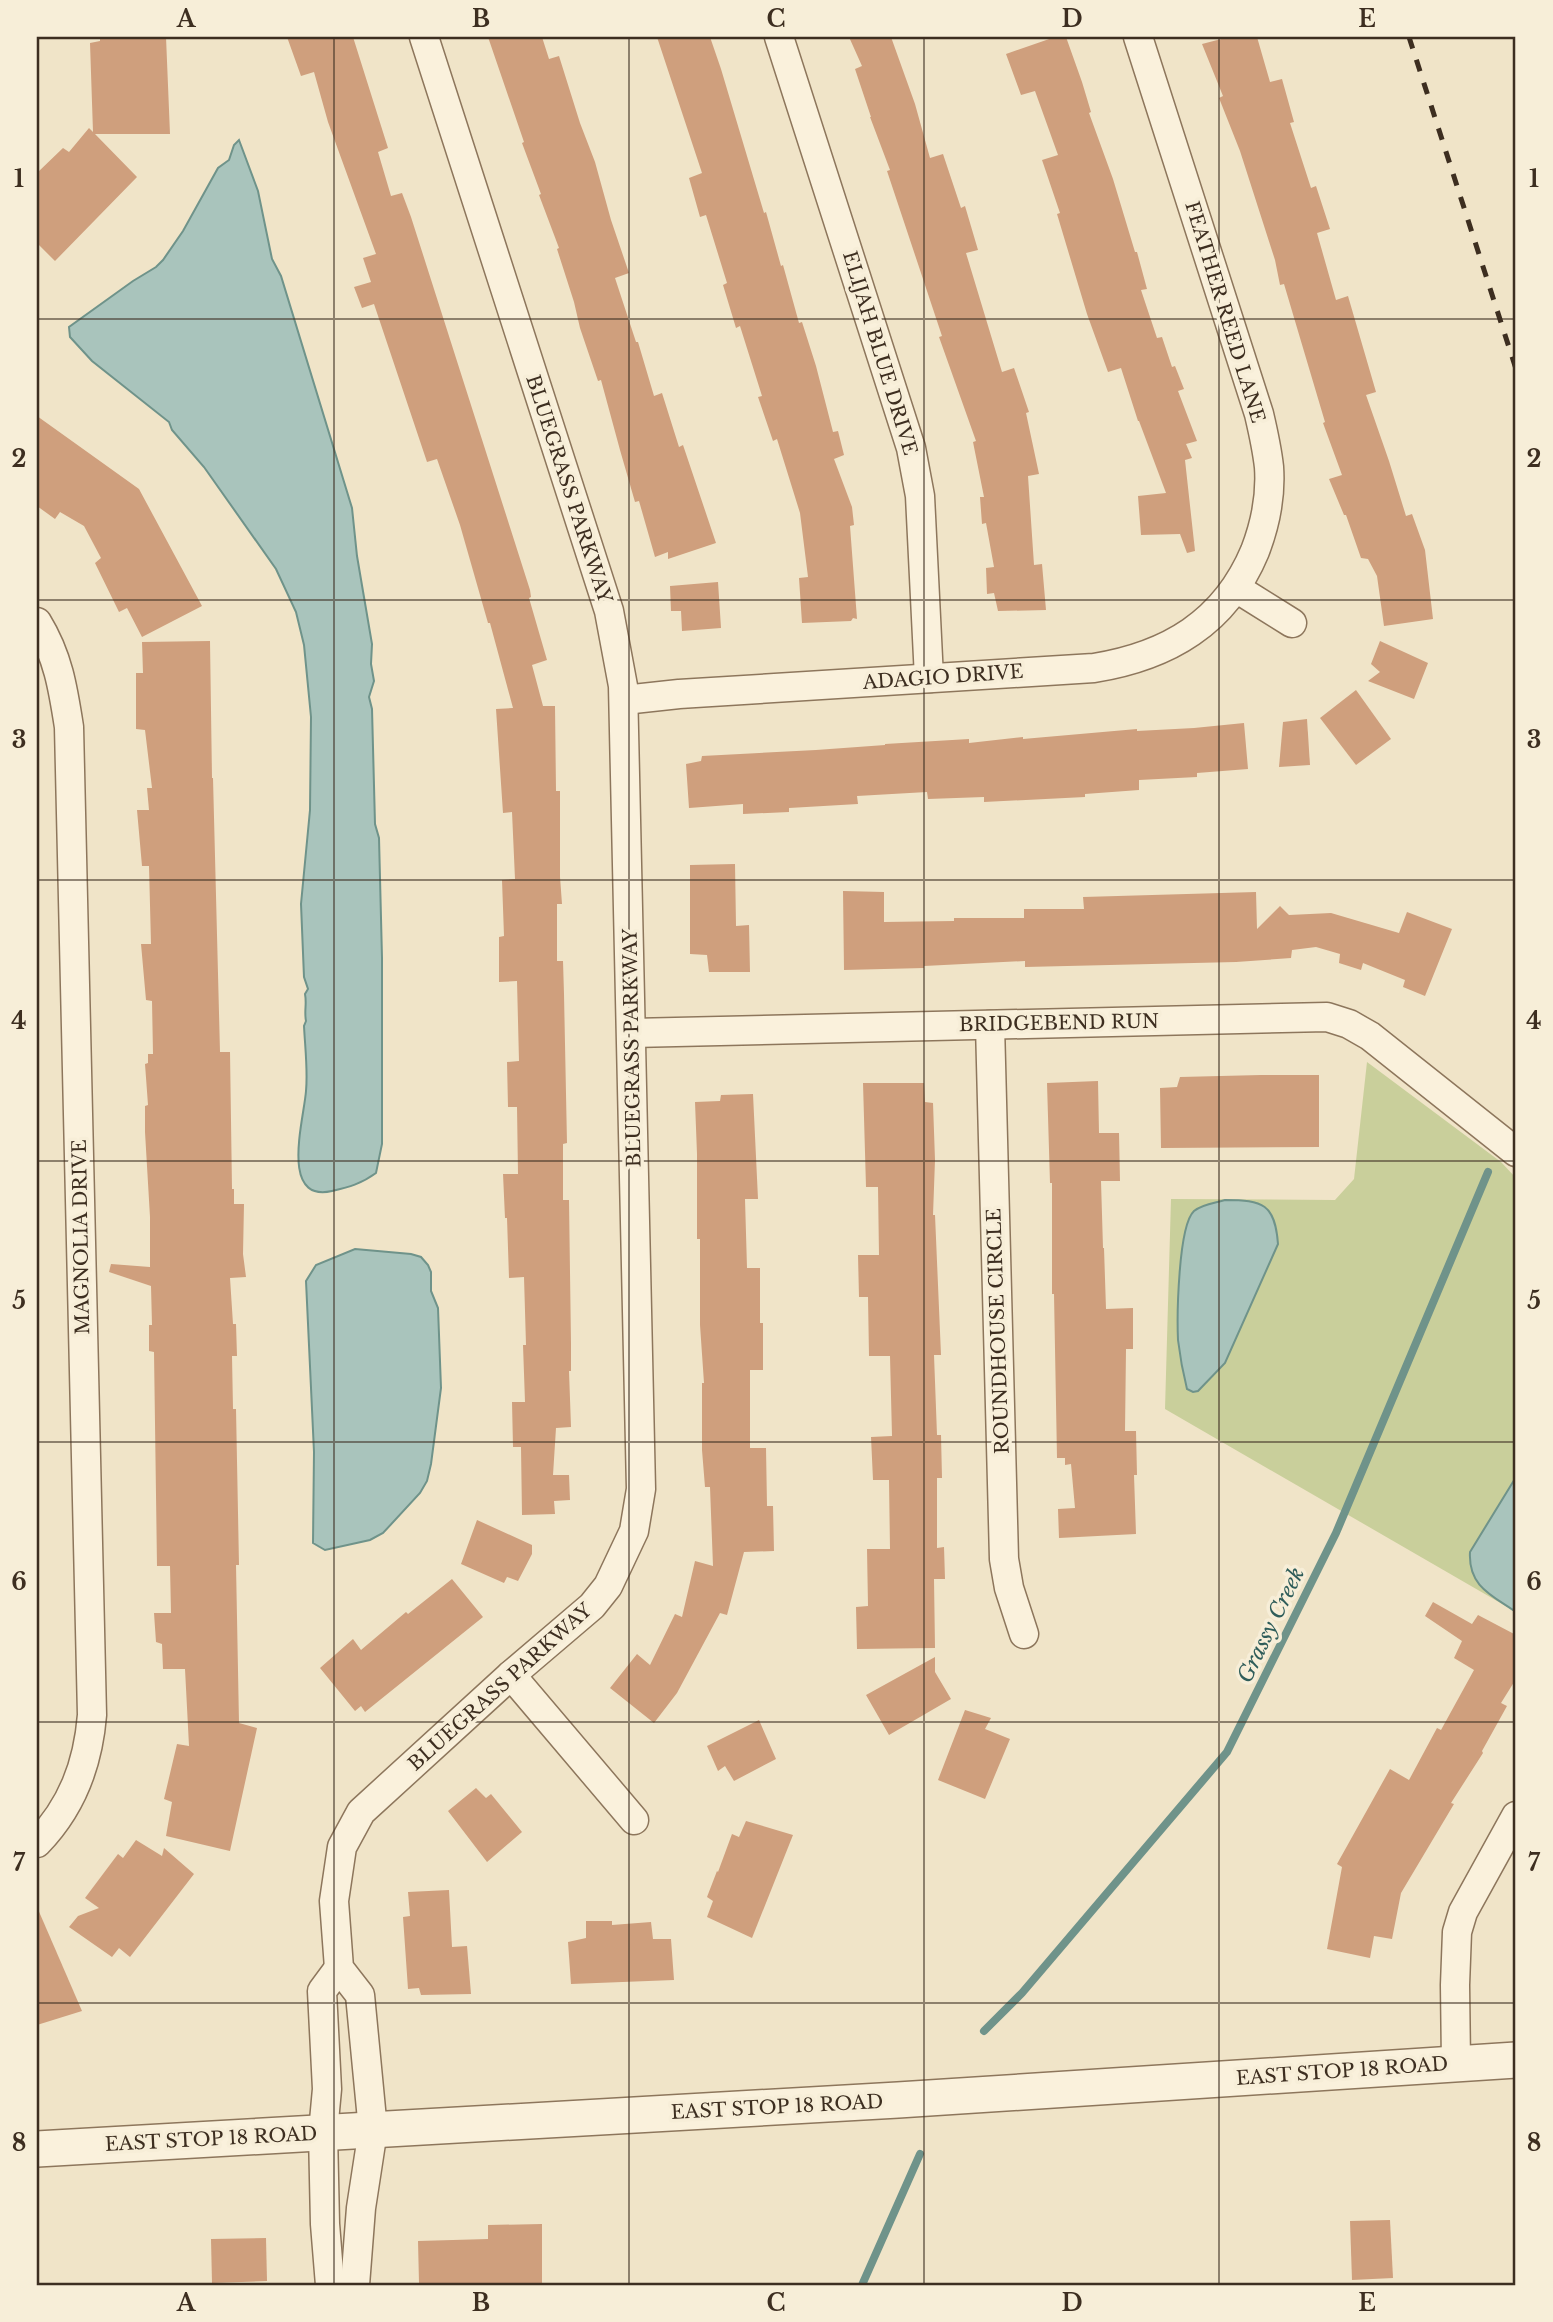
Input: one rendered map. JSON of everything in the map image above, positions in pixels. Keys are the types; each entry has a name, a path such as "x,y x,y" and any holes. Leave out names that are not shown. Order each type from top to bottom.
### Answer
{"street":[{"name":"BLUEGRASS PARKWAY","path":"339,1968 334,1901 342,1847 361,1812 511,1675 592,1606 608,1586 634,1531 641,1489 624,701 618,655 609,611 424,37"},
{"name":"ELIJAH BLUE DRIVE","path":"779,37 911,448 920,496 929,678"},
{"name":"FEATHER REED LANE","path":"1138,37 1259,414 1265,445 1269,468 1265,522 1247,569 1236,588"},
{"name":"ADAGIO DRIVE","path":"624,701 679,694 1094,668 1118,664 1164,648 1205,624 1236,588"},
{"path":"1236,588 1292,623"},
{"name":"MAGNOLIA DRIVE","path":"37,622 48,641 62,682 69,727 92,1715 85,1763 75,1789 63,1812 37,1843"},
{"name":"BRIDGEBEND RUN","path":"632,1033 1327,1017 1349,1024 1370,1036 1516,1153"},
{"name":"ROUNDHOUSE CIRCLE","path":"990,1025 1004,1559 1009,1588 1024,1634"},
{"path":"511,1675 634,1820"},
{"path":"1456,2063 1457,1932 1463,1912 1516,1816"},
{"path":"330,2285 325,2224 323,2132 327,2089 322,1991 339,1968 360,1995 373,2130 361,2208 355,2285"},
{"name":"EAST STOP 18 ROAD","path":"37,2149 856,2102 1516,2060"}],"green space":[{"path":"1367,1062 1501,1162 1516,1178 1516,1612 1165,1409 1171,1199 1335,1200 1354,1179"}],"water":[{"path":"239,140 258,191 272,259 281,276 352,508 372,644 374,681 369,697 372,709 375,824 379,838 382,1144 376,1173 355,1185 332,1191 316,1191 305,1184 298,1156 307,1083 304,1026 305,994 308,989 304,977 301,904 310,810 311,717 304,645 296,612 276,569 204,467 172,430 169,422 92,361 70,337 69,327 163,260 183,231 218,168 229,160 234,145"},
{"path":"1225,1200 1249,1201 1265,1207 1274,1220 1278,1244 1225,1363 1198,1391 1193,1392 1187,1389 1178,1340 1180,1272 1185,1234 1194,1211"},
{"path":"355,1249 411,1254 421,1257 428,1265 431,1272 431,1291 438,1308 441,1388 431,1464 427,1481 420,1493 383,1533 370,1540 325,1550 313,1543 314,1452 306,1281 316,1265"},
{"path":"1516,1477 1516,1612 1490,1595 1477,1581 1470,1564 1470,1552"}],"building":[{"path":"100,37 166,37 170,134 95,134 137,177 55,261 37,243 37,173 63,148 69,152 89,128 93,132 90,43 100,41"},
{"path":"287,37 353,37 388,148 378,152 391,196 402,193 411,217 530,590 529,598 547,660 532,665 543,706 555,706 556,791 560,791 562,904 557,904 557,961 563,961 567,1143 563,1144 563,1200 569,1200 571,1344 571,1427 556,1428 553,1475 569,1475 570,1500 554,1501 555,1514 522,1515 521,1447 513,1447 512,1402 525,1402 523,1345 526,1345 524,1277 509,1278 505,1218 503,1174 518,1174 517,1107 508,1107 507,1062 519,1061 517,981 499,982 499,937 504,936 502,880 515,879 512,812 503,813 496,709 513,708 490,623 437,459 427,462 374,304 362,308 354,287 371,282 363,258 376,254 328,122 314,72 301,76"},
{"path":"488,37 542,37 549,59 559,56 629,273 615,278 654,396 662,393 679,447 683,445 716,543 668,559 668,552 655,557 639,501 635,502 601,380 598,381 580,328 557,249 559,248"},
{"path":"657,37 710,37 721,69 799,323 802,322 816,366 833,432 838,431 844,455 834,459 852,507 854,525 850,526 857,619 802,623 799,578 808,577 800,513 777,439 773,441 758,397 762,396 740,326 736,328 723,285 727,283 706,215 700,217 689,178 702,173"},
{"path":"849,37 891,37 915,104 930,158 943,154 961,208 965,206 978,250 966,253 1002,372 1014,368 1029,412 1026,413 1039,474 1028,476 1034,565 1042,564 1046,610 998,611 994,593 987,594 986,568 994,567 986,523 982,524 980,497 984,497 973,442 976,441 939,337 942,336 887,171 890,170 855,69 862,66"},
{"path":"1055,37 1066,37 1137,252 1147,289 1141,290 1157,338 1162,337 1172,367 1175,366 1184,389 1178,391 1197,441 1186,444 1192,458 1185,460 1195,551 1187,553 1180,534 1141,535 1138,496 1166,493 1121,368 1108,372 1087,314 1057,214 1060,213 1042,160 1058,155 1035,91 1021,95 1006,54"},
{"path":"1229,37 1257,37 1270,82 1282,79 1294,122 1290,123 1311,188 1316,186 1330,229 1317,233 1336,300 1348,296 1376,392 1366,395 1406,516 1412,514 1425,550 1433,619 1384,626 1377,576 1368,559 1361,558 1346,515 1329,479 1342,475 1323,423 1325,422 1284,284 1280,285 1275,260 1240,151 1219,98 1223,96 1202,44"},
{"path":"37,416 139,489 202,606 142,637 127,608 119,612 95,563 101,558 84,526 60,512 55,519 37,506"},
{"path":"718,582 721,628 682,631 681,611 671,611 670,586"},
{"path":"210,641 220,1052 230,1052 232,1189 234,1204 244,1204 243,1254 246,1277 230,1278 237,1356 232,1356 233,1409 236,1409 239,1565 236,1565 239,1723 257,1728 230,1851 166,1836 172,1802 164,1799 177,1744 189,1746 185,1669 163,1669 162,1644 156,1642 154,1613 171,1613 170,1566 157,1566 154,1352 149,1351 149,1325 152,1325 151,1286 109,1272 111,1264 150,1267 145,1064 148,1063 148,1054 153,1054 152,1001 146,1000 141,944 151,944 149,866 142,866 137,810 149,810 147,788 152,788 145,730 136,729 136,673 143,673 142,642"},
{"path":"1380,641 1428,663 1414,699 1368,681 1380,672 1371,664"},
{"path":"1356,690 1391,739 1356,765 1320,718"},
{"path":"1307,719 1310,765 1279,767 1283,722"},
{"path":"1244,723 1248,769 1197,773 1197,777 1139,780 1139,790 1085,794 1085,797 984,802 984,797 928,799 927,792 857,796 858,804 743,814 743,804 689,808 686,764 701,761 702,756 969,739 969,743"},
{"path":"735,864 736,926 749,925 750,972 709,972 707,955 690,954 690,865"},
{"path":"843,891 884,892 884,922 1024,918 1024,909 1084,909 1083,897 1256,892 1257,929 1280,906 1289,915 1331,913 1399,933 1407,912 1452,929 1425,996 1403,987 1405,980 1363,963 1361,970 1339,963 1340,954 1316,947 1292,950 1291,958 1236,962 1025,967 1025,961 844,970"},
{"path":"1319,1075 1319,1147 1161,1148 1160,1088 1177,1087 1180,1077"},
{"path":"1098,1081 1099,1133 1119,1133 1120,1181 1101,1181 1103,1248 1106,1309 1133,1308 1133,1349 1126,1349 1125,1431 1136,1431 1136,1534 1059,1538 1058,1509 1075,1508 1071,1464 1065,1465 1065,1458 1057,1458 1052,1183 1047,1083"},
{"path":"863,1083 924,1083 925,1102 933,1103 933,1215 941,1355 934,1355 937,1435 941,1435 942,1478 937,1478 937,1548 944,1547 945,1579 934,1579 935,1648 857,1649 856,1607 868,1606 867,1549 890,1549 889,1480 873,1480 871,1437 892,1436 890,1356 869,1356 868,1297 859,1297 858,1255 879,1255 878,1187 866,1187"},
{"path":"753,1094 758,1199 745,1199 747,1268 760,1268 763,1370 750,1370 750,1448 766,1448 767,1506 773,1506 774,1551 744,1552 727,1615 720,1613 677,1693 654,1723 610,1688 637,1654 650,1665 675,1614 682,1617 695,1561 713,1566 710,1487 705,1487 702,1450 704,1383 700,1325 700,1239 697,1239 695,1102 720,1101 721,1095"},
{"path":"477,1520 532,1545 532,1554 518,1581 507,1577 504,1583 461,1564"},
{"path":"452,1579 483,1617 365,1712 361,1706 355,1711 320,1668 353,1639 361,1650 406,1612 408,1614"},
{"path":"1433,1602 1472,1624 1478,1615 1516,1635 1516,1679 1501,1703 1507,1706 1483,1753 1451,1803 1454,1804 1401,1893 1392,1939 1374,1936 1370,1958 1327,1949 1342,1867 1337,1864 1390,1769 1409,1780 1437,1728 1441,1730 1474,1670 1454,1658 1462,1641 1425,1616"},
{"path":"935,1657 935,1672 951,1699 889,1735 866,1695"},
{"path":"965,1710 991,1718 985,1729 1010,1739 985,1799 938,1780"},
{"path":"759,1720 776,1759 734,1781 725,1766 718,1771 707,1746"},
{"path":"476,1788 486,1798 491,1794 522,1832 487,1862 448,1811"},
{"path":"746,1821 793,1835 752,1938 707,1917 713,1901 707,1897 732,1834 739,1837"},
{"path":"136,1840 162,1856 164,1848 194,1874 130,1957 119,1948 112,1957 69,1927 78,1916 99,1908 85,1898 118,1854 123,1858"},
{"path":"449,1890 452,1947 467,1946 471,1994 421,1995 419,1988 408,1989 403,1917 410,1916 408,1892"},
{"path":"37,1907 82,2011 37,2025"},
{"path":"586,1921 612,1921 612,1925 651,1922 653,1939 671,1939 674,1980 571,1984 568,1942 586,1938"},
{"path":"1390,2220 1393,2278 1352,2280 1350,2221"},
{"path":"542,2224 542,2285 419,2283 418,2241 488,2239 488,2225"},
{"path":"266,2238 267,2281 212,2283 211,2239"}],"waterway":[{"name":"Grassy Creek","path":"984,2031 1022,1993 1227,1752 1336,1533 1488,1172"},
{"name":"Grassy Creek","path":"862,2285 920,2154"}],"railway":[{"path":"1409,37 1516,369"}]}
